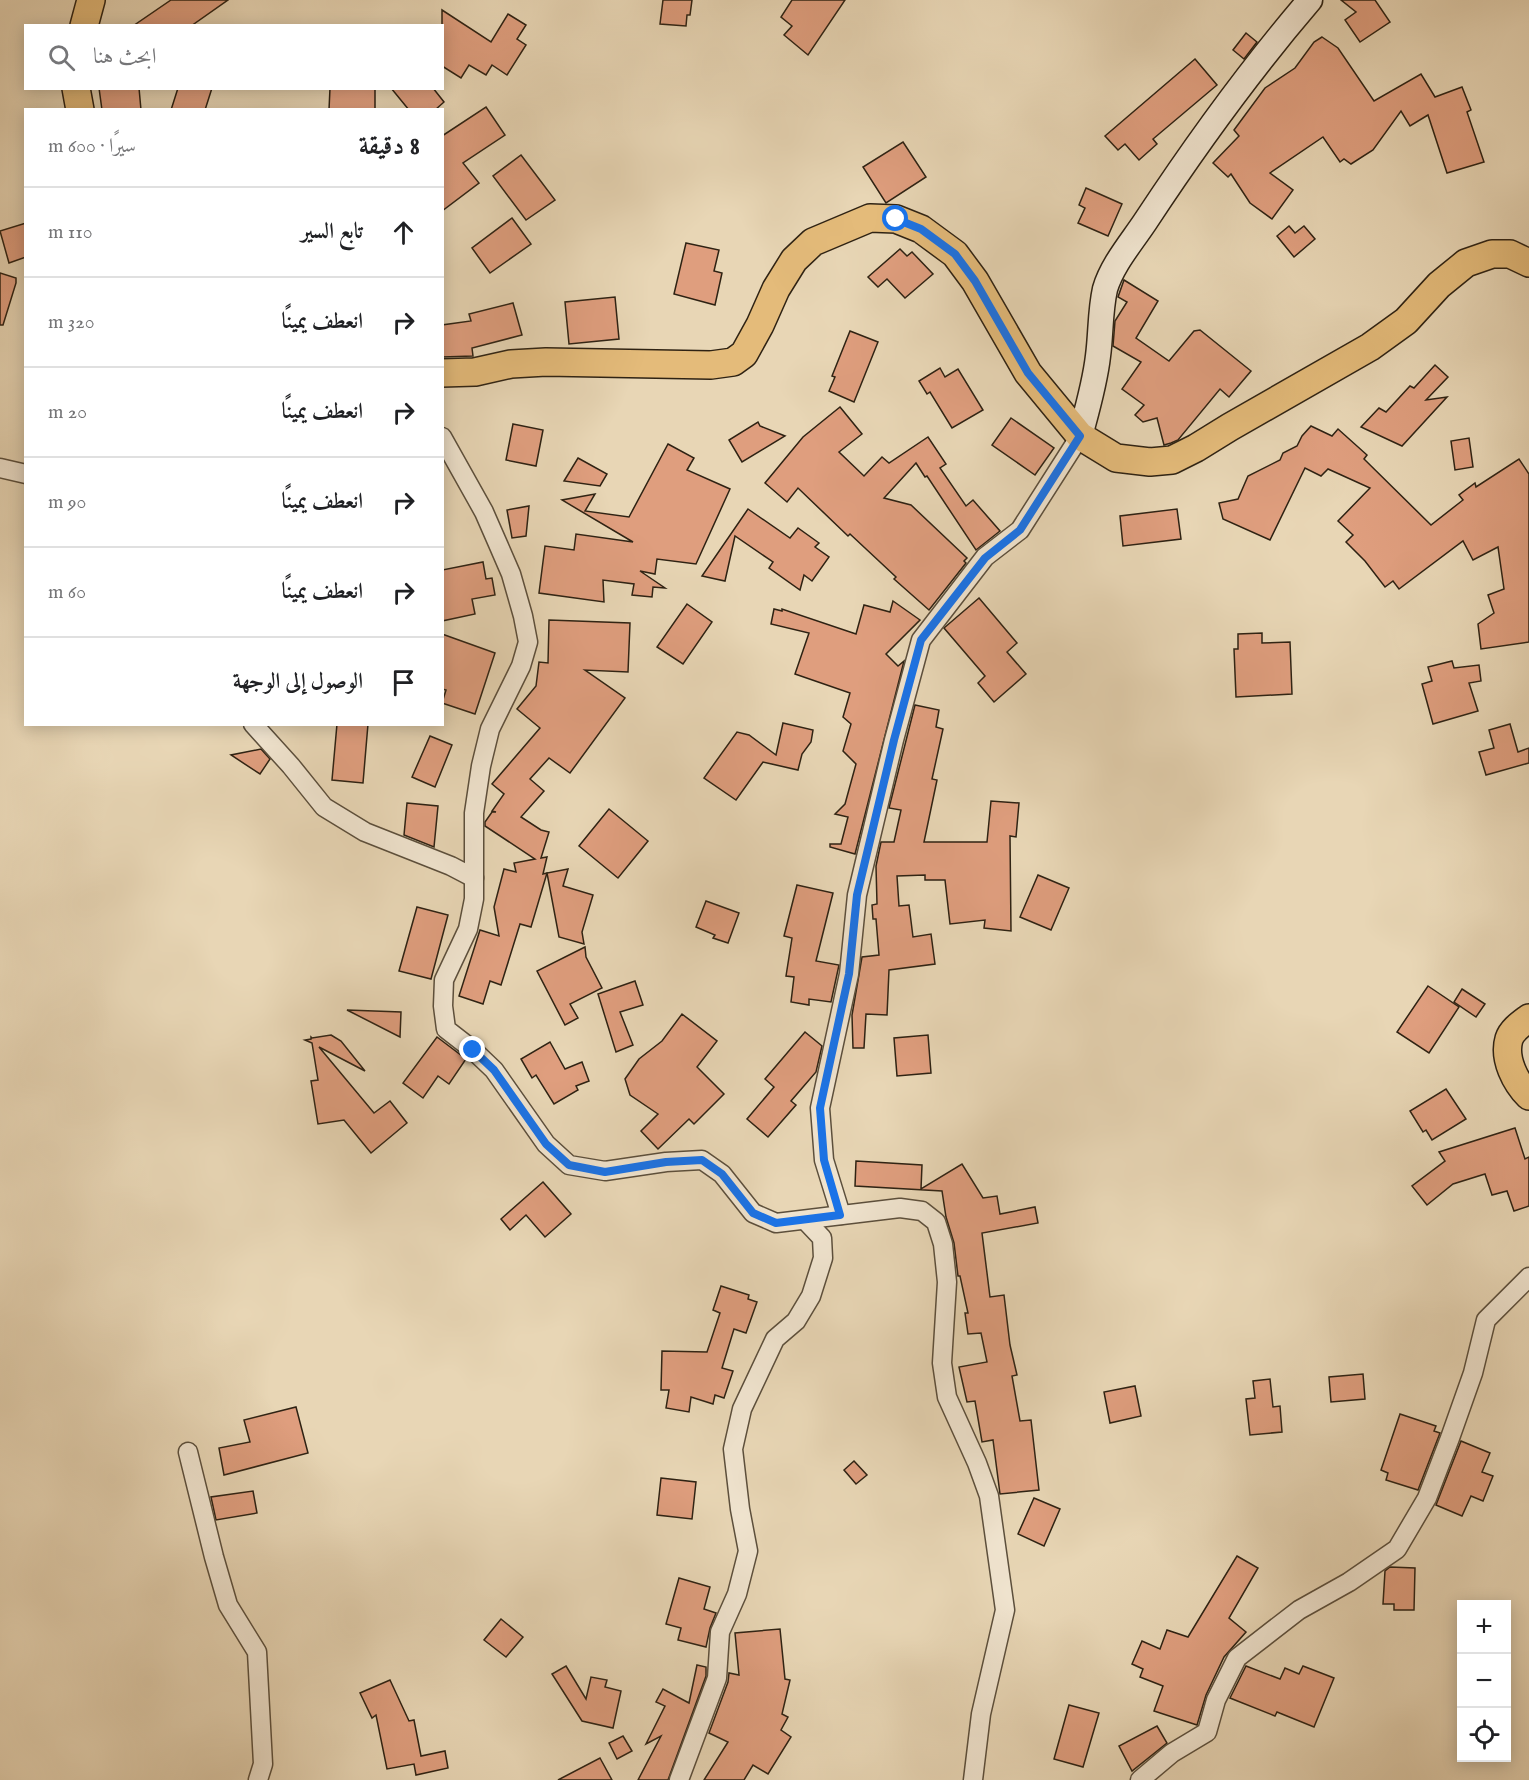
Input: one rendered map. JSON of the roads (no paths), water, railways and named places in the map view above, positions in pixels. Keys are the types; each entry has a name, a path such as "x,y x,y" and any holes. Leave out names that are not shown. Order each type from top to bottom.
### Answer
{"main road":[{"path":"85,24 92,0"},
{"path":"76,90 80,108"},
{"path":"444,373 475,372 511,364 534,363 711,365 733,362 744,354 753,340 776,288 794,261 813,242 870,218 896,219 921,229 955,254 975,281 1028,373 1080,436 1116,458 1150,462 1172,460 1370,347 1406,321 1439,285 1466,262 1492,254 1510,254 1529,263"},
{"path":"1529,1018 1518,1026 1510,1038 1508,1050 1514,1076 1529,1096"}],"street":[{"path":"840,1215 824,1160 820,1108 849,974 857,895 894,740 921,640 985,558 1020,530 1080,436 1093,389 1106,287 1117,265 1163,195 1265,52 1310,0"},
{"path":"444,441 484,512 498,544 514,585 528,642 521,666 490,729 481,766 474,813 474,899 468,929 444,980 443,1006 446,1029 494,1070 546,1144 569,1165 605,1172 666,1162 702,1160 722,1174 753,1213 776,1223 900,1208 922,1211 936,1222 943,1244 947,1282 942,1363 947,1397 977,1463 989,1496 1005,1610 981,1714 973,1780"},
{"path":"0,468 24,474"},
{"path":"255,726 324,807 365,832 452,866 474,878"},
{"path":"679,1780 717,1678 720,1632 737,1594 748,1551 740,1509 734,1449 742,1409 774,1339 796,1321 811,1296 823,1258 822,1238 805,1220"},
{"path":"1140,1780 1172,1753 1207,1732 1216,1700 1238,1658 1299,1610 1397,1549 1427,1498 1473,1373 1486,1320 1529,1277"},
{"path":"188,1452 228,1605 257,1652 263,1764 258,1780"}]}
